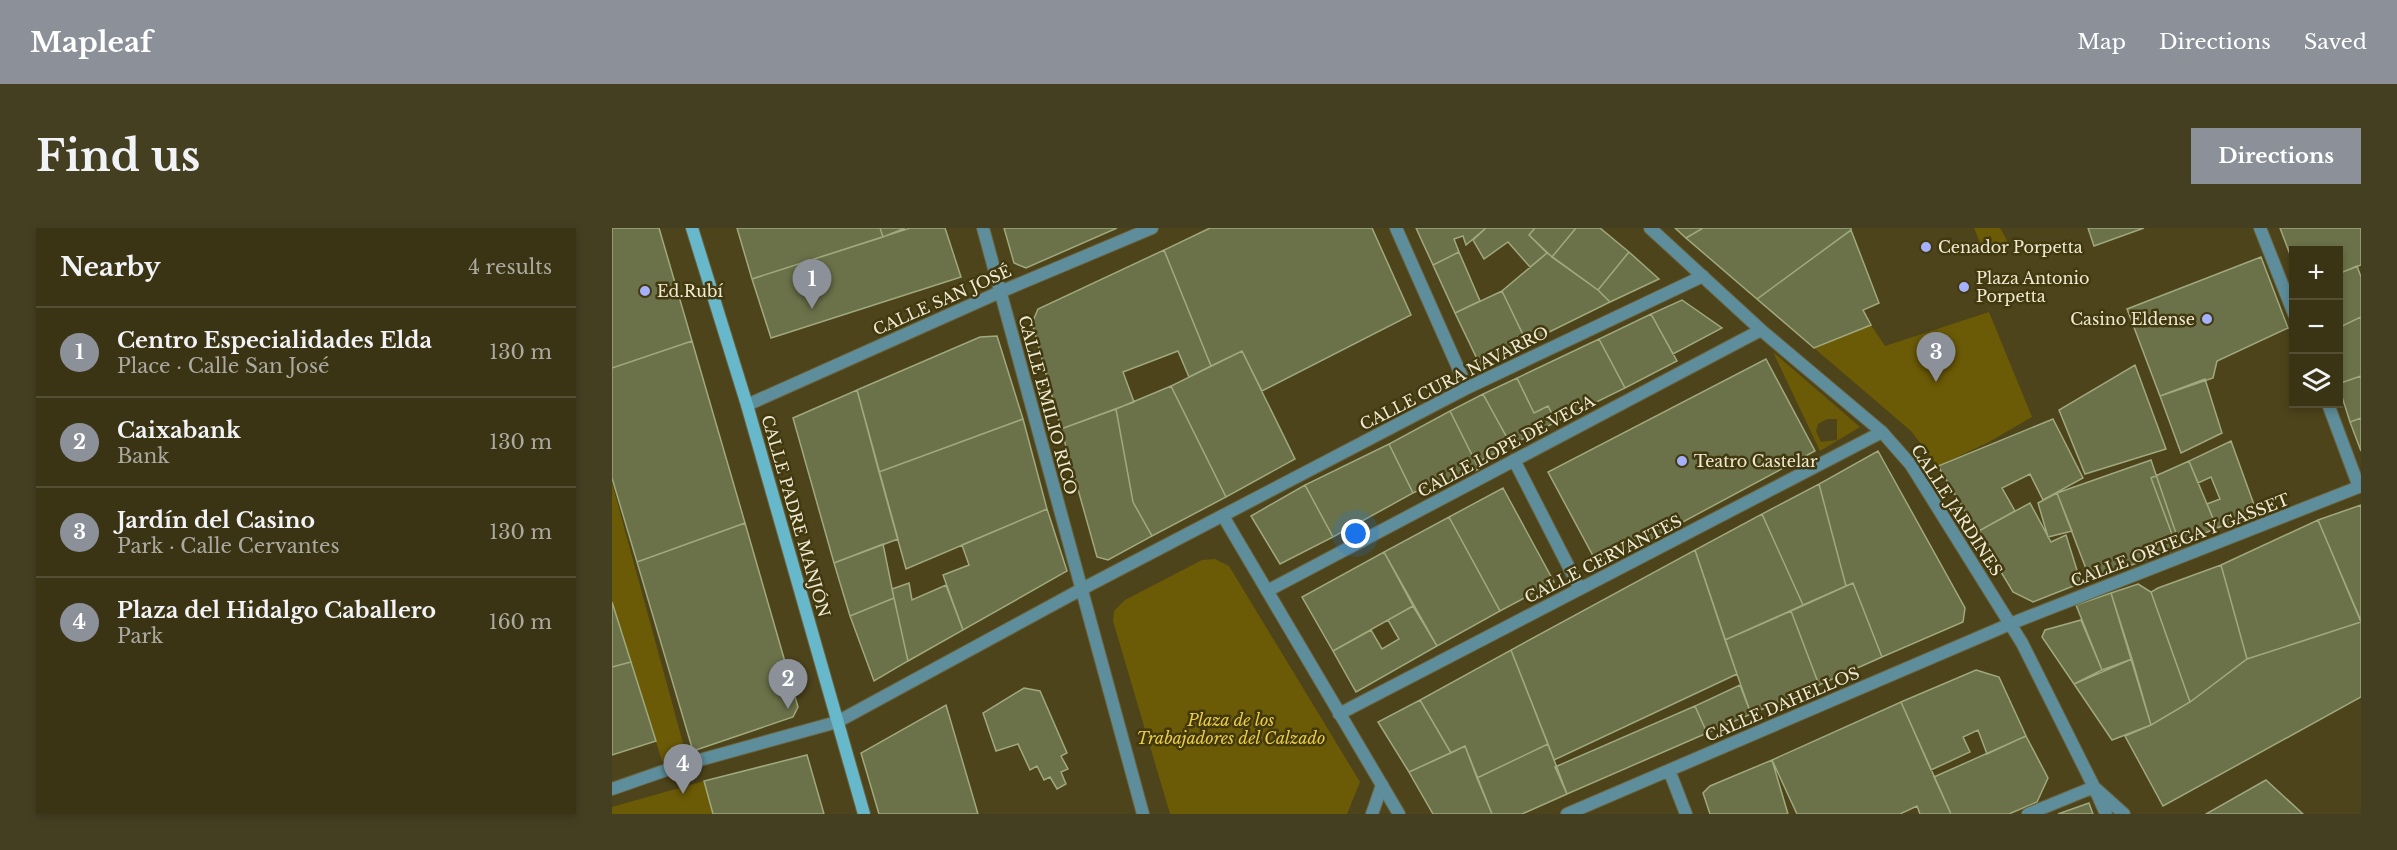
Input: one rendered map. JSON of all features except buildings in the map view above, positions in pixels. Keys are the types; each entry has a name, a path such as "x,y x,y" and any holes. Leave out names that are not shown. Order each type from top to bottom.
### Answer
{"street":[{"name":"CALLE PADRE MANJÓN","path":"692,228 747,405 864,814"},
{"name":"CALLE EMILIO RICO","path":"983,228 1080,590"},
{"name":"CALLE SAN JOSÉ","path":"747,405 1000,292 1152,228"},
{"path":"1396,228 1467,388"},
{"name":"CALLE JARDINES","path":"1650,228 1761,330 1882,432 1911,465 2010,624 2106,814"},
{"path":"2260,228 2289,301"},
{"name":"CALLE CURA NAVARRO","path":"1223,516 1467,388 1703,276"},
{"name":"CALLE LOPE DE VEGA","path":"1267,591 1761,330"},
{"path":"2330,408 2360,487"},
{"name":"CALLE CERVANTES","path":"1339,714 1882,432"},
{"path":"1515,460 1580,589"},
{"name":"CALLE ORTEGA Y GASSET","path":"2010,624 2360,487"},
{"path":"612,789 678,766 837,722 1080,590 1223,516 1398,814"},
{"path":"1080,590 1143,814"},
{"name":"CALLE DAHELLOS","path":"1567,814 2010,624"},
{"path":"1669,770 1686,814"},
{"path":"1372,814 1382,785"},
{"path":"2028,814 2094,787"},
{"name":"CALLE JARDINES","path":"2094,787 2124,814"}],"green space":[{"path":"1974,228 2000,228 2009,244 1984,253"},
{"path":"1989,312 2032,417 1989,442 1938,466 1911,431 1814,348 1871,325 1885,346"},
{"path":"1773,352 1860,427 1820,451","holes":["1827,419 1837,419 1837,440 1821,442 1816,431 1818,424"]},
{"path":"612,483 686,754 662,761 612,602"},
{"name":"Plaza de los Trabajadores del Calzado","path":"1215,559 1229,566 1360,782 1347,814 1170,814 1113,621 1114,611 1125,600 1202,560"},
{"path":"704,781 713,814 612,814 612,807"}],"place":[{"name":"Cenador Porpetta","path":"1926,247"},
{"name":"Plaza Antonio Porpetta","path":"1964,287"},
{"name":"Ed.Rubí","path":"645,291"},
{"name":"Centro Especialidades Elda","path":"812,309"},
{"name":"Casino Eldense","path":"2207,319"},
{"name":"Jardín del Casino","path":"1936,382"},
{"name":"Teatro Castelar","path":"1682,461"},
{"name":"Caixabank","path":"788,709"},
{"name":"Plaza del Hidalgo Caballero","path":"683,794"}]}
